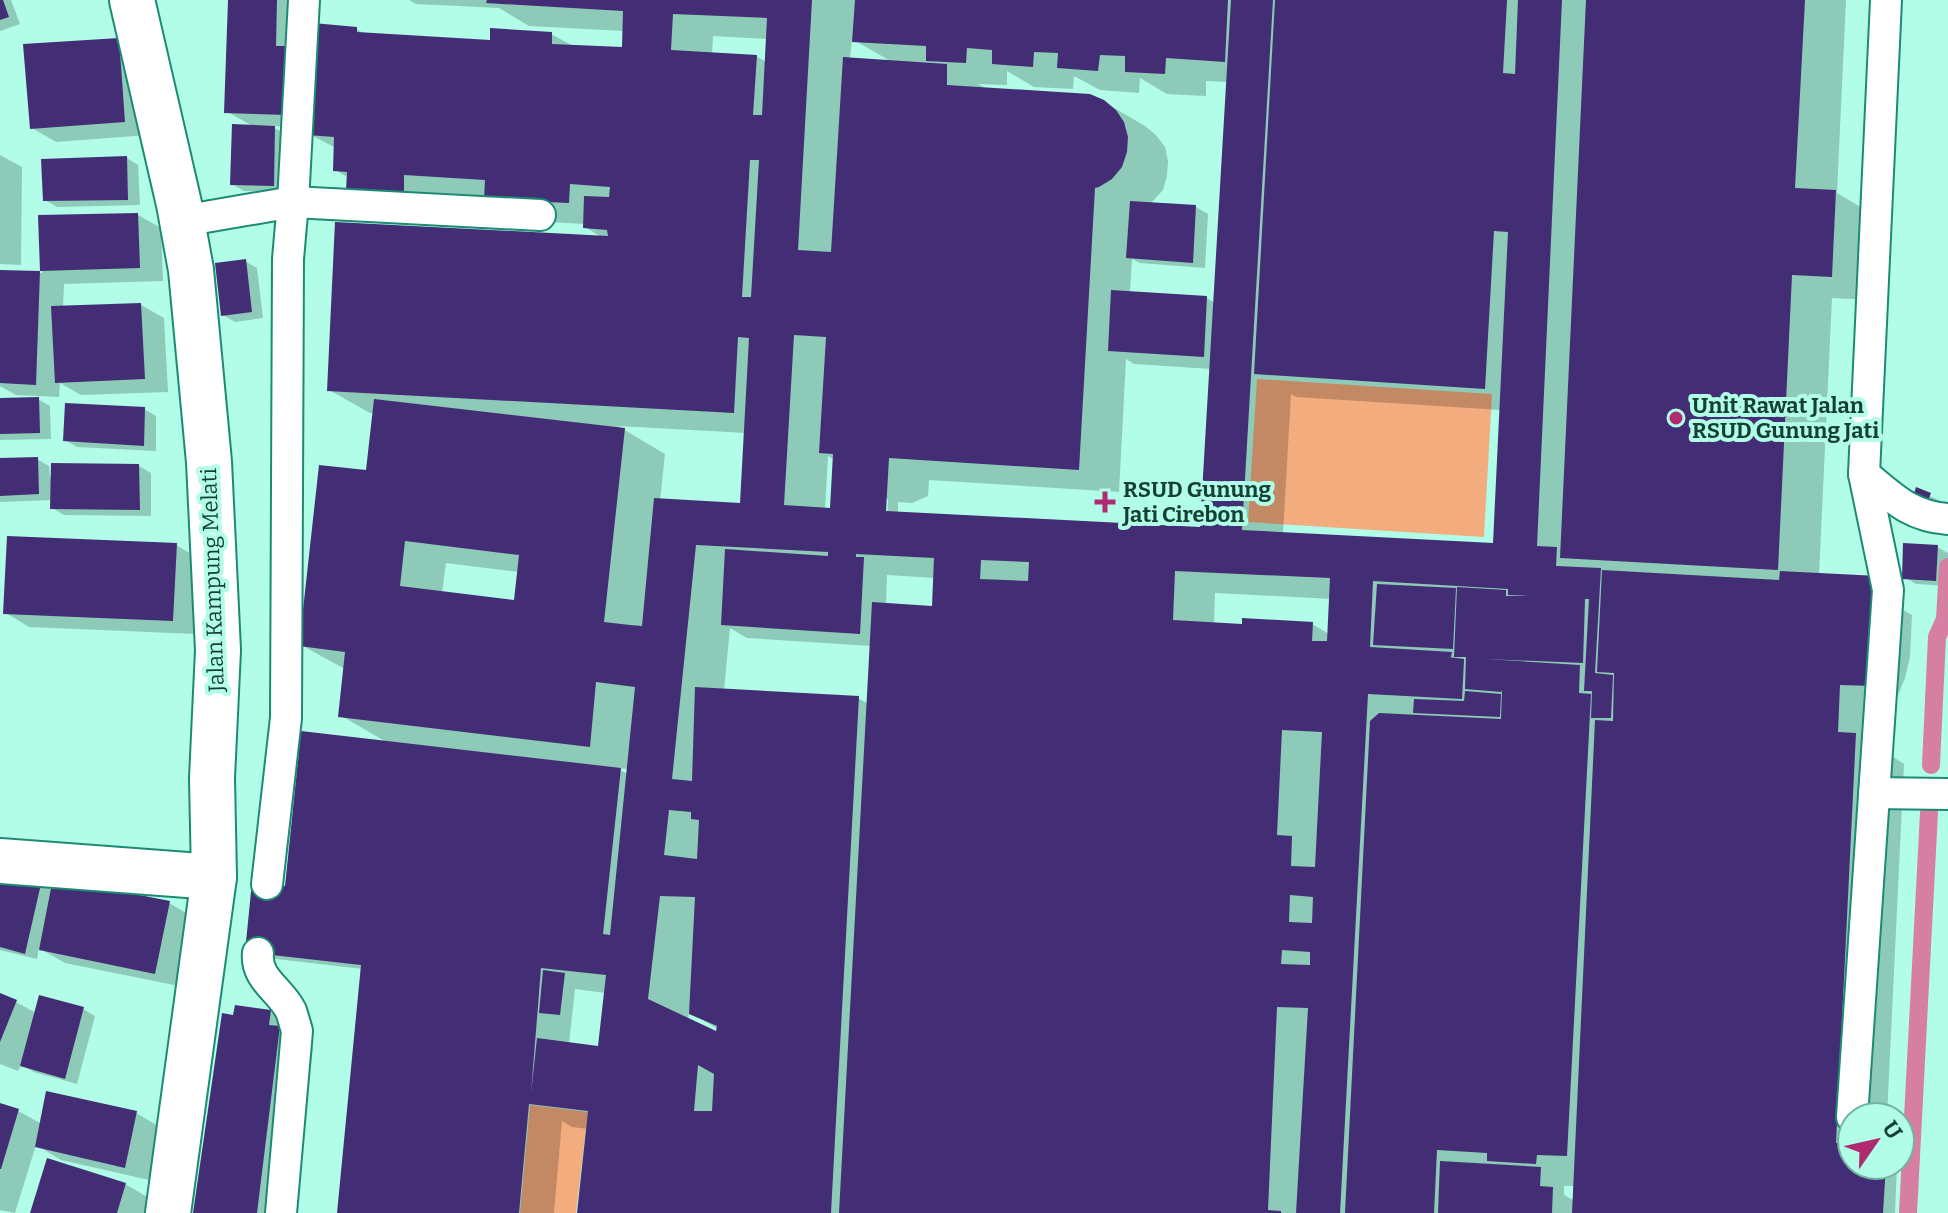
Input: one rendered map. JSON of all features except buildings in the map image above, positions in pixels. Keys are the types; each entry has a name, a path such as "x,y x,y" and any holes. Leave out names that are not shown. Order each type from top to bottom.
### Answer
{"street":[{"name":"Jalan Kampung Melati","path":"132,0 191,270 209,462 218,650 212,778 214,877 168,1213"},
{"path":"0,861 214,877"}],"lane":[{"path":"267,884 286,718 288,259 304,0"},
{"path":"1853,1101 1888,590 1864,474 1886,0"},
{"path":"182,221 293,202 540,215"},
{"path":"1864,474 1908,509 1948,519"},
{"path":"1874,793 1948,794"},
{"path":"258,953 257,964 266,981 280,994 290,1010 297,1031 281,1213"}],"shaded area":[{"path":"1257,379 1492,394 1484,537 1248,522"},
{"path":"530,1105 588,1112 576,1213 520,1213"}],"waterway":[{"path":"1931,765 1937,637 1945,619 1948,567"},
{"path":"1908,1213 1929,813"}],"place":[{"name":"Unit Rawat Jalan RSUD Gunung Jati","path":"1676,418"},
{"name":"RSUD Gunung Jati Cirebon","path":"1105,502"}]}
